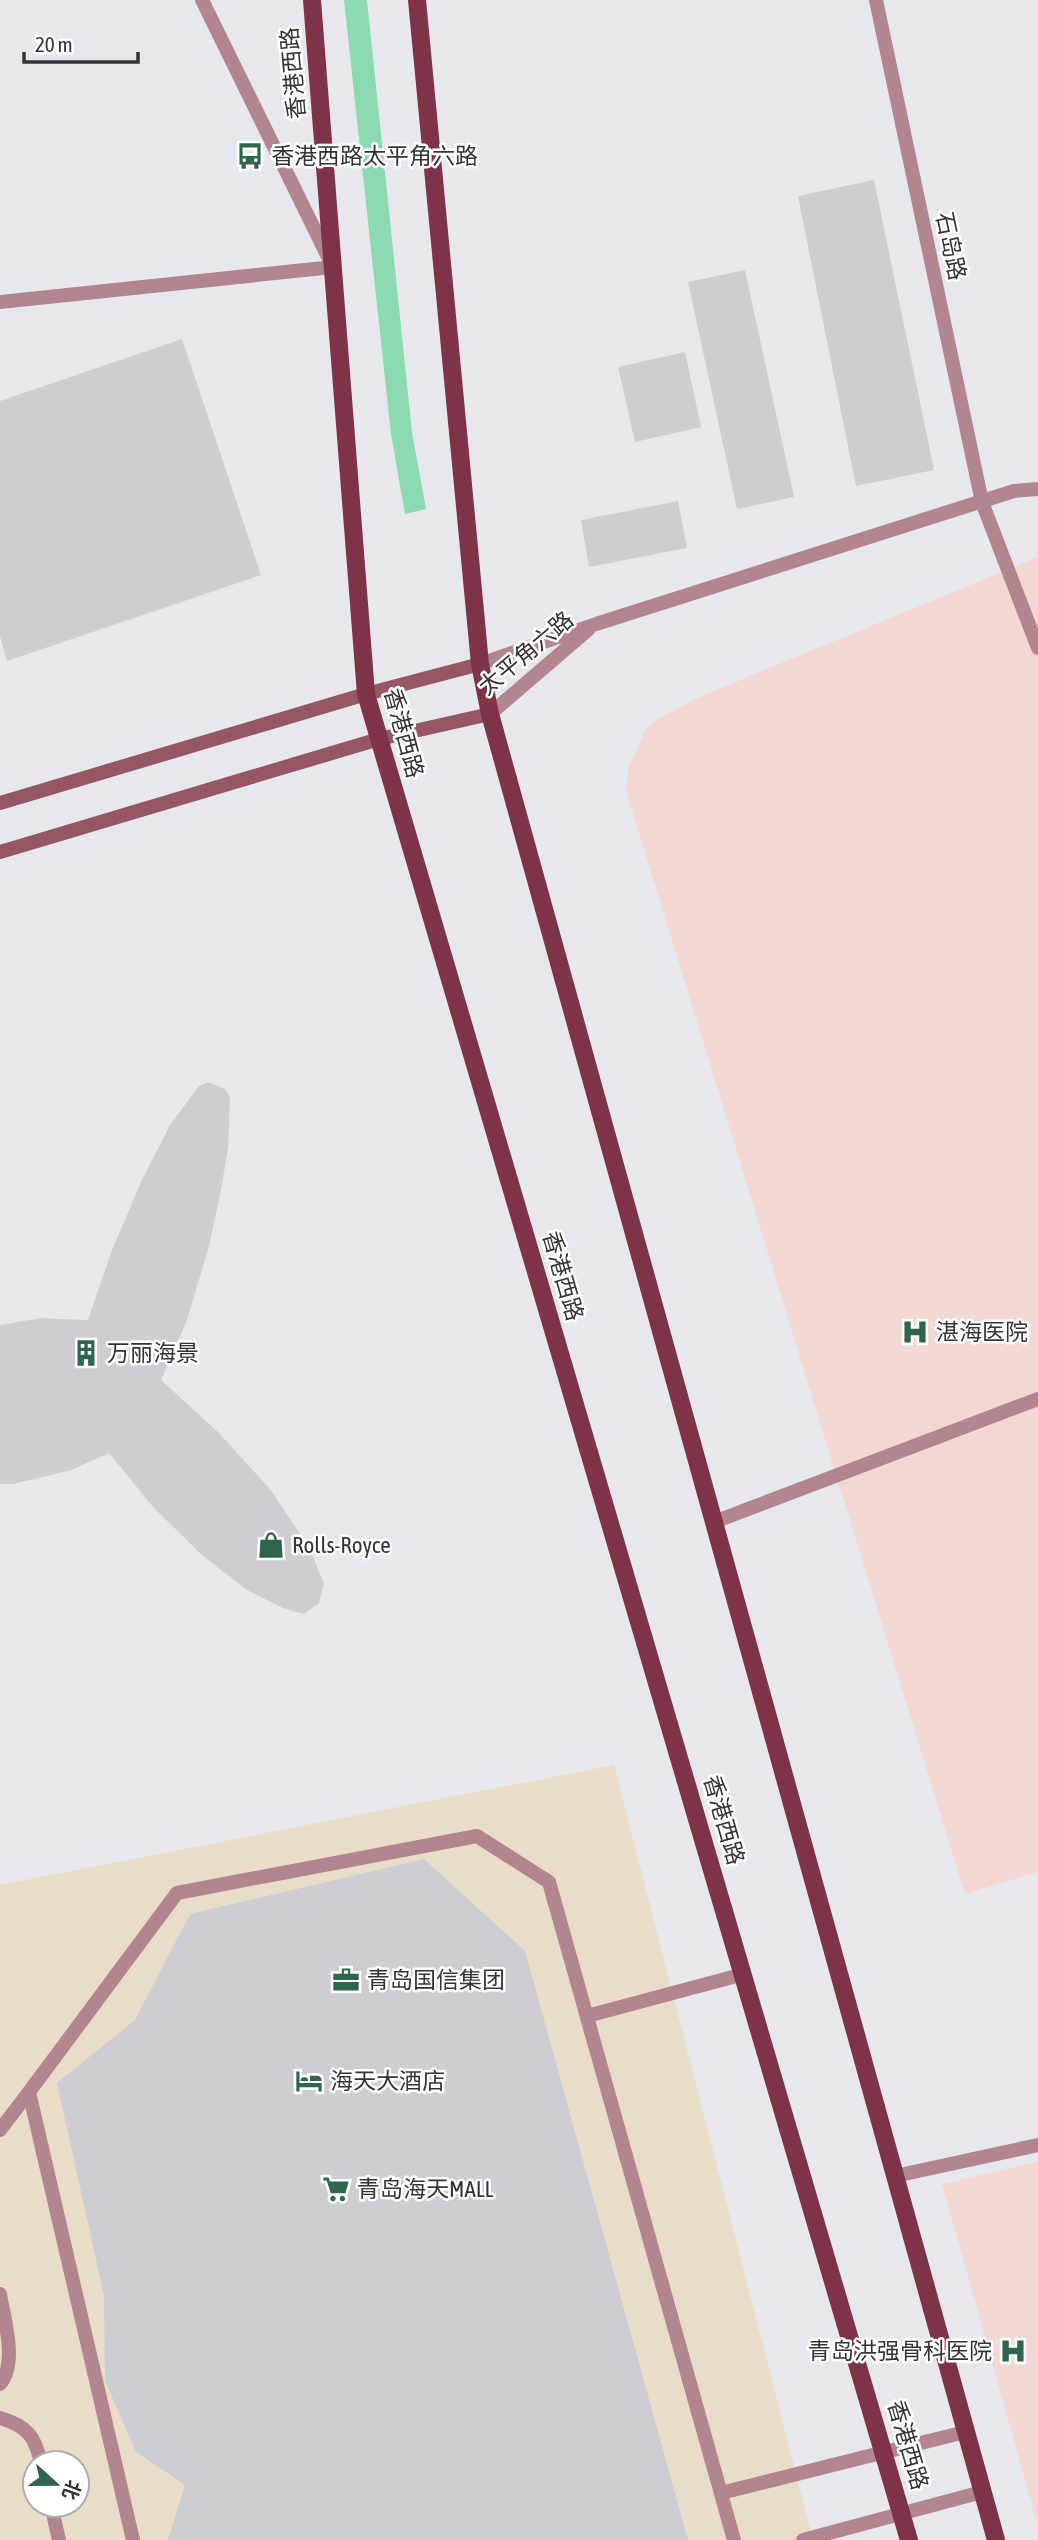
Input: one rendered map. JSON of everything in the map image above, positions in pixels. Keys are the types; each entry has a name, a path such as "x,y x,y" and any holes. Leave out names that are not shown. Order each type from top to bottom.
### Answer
{"main road":[{"name":"香港西路","path":"312,0 366,694 909,2540"},
{"path":"417,0 480,664 491,714 996,2540"},
{"path":"0,803 366,694 480,664"},
{"name":"太平角六路","path":"0,852 379,739 491,714"}],"street":[{"path":"0,302 333,267 202,0"},
{"name":"石岛路","path":"876,0 982,502 1038,648"},
{"name":"太平角六路","path":"491,714 596,624 1014,492 1038,489"},
{"path":"480,664 596,624"},
{"path":"714,1522 1038,1399"},
{"path":"0,2130 177,1894 477,1836 549,1882 734,2540"},
{"path":"587,2016 744,1974"},
{"path":"29,2092 133,2540"},
{"path":"895,2176 1038,2145"},
{"path":"0,2294 10,2350 4,2379 0,2384"},
{"path":"0,2418 15,2422 36,2441 38,2449"},
{"path":"721,2493 965,2432"},
{"path":"803,2540 982,2492"},
{"path":"54,2519 59,2540"}],"shaded area":[{"name":"湛海医院","path":"1038,557 1038,1872 965,1894 626,791 629,767 645,730 656,720 697,698"},
{"name":"青岛海天MALL","path":"614,1765 813,2540 0,2540 0,1885"},
{"name":"青岛洪强骨科医院","path":"1038,2162 1038,2519 1036,2519 942,2184"}],"green space":[{"path":"344,0 367,0 412,432 426,509 405,514 391,434"}],"building":[{"path":"874,180 934,470 856,486 798,196"},
{"path":"745,270 794,497 737,509 688,282"},
{"path":"182,339 261,575 7,661 0,636 0,401"},
{"path":"685,352 701,427 635,442 618,367"},
{"path":"678,501 687,548 589,567 581,520"},
{"name":"万丽海景","path":"208,1082 225,1089 230,1097 228,1148 209,1246 186,1323 161,1380 219,1433 270,1489 310,1549 324,1584 319,1603 304,1614 283,1608 247,1590 202,1555 153,1507 109,1453 71,1470 13,1484 0,1484 0,1325 41,1318 88,1320 112,1250 141,1182 170,1125 199,1086"},
{"name":"青岛海天MALL","path":"424,1859 525,1951 688,2540 168,2540 185,2485 136,2452 105,2381 104,2296 57,2083 135,2020 190,1914"}],"place":[{"name":"香港西路太平角六路","path":"250,156"},
{"name":"湛海医院","path":"915,1332"},
{"name":"万丽海景","path":"86,1353"},
{"name":"Rolls-Royce","path":"271,1545"},
{"name":"青岛国信集团","path":"346,1980"},
{"name":"海天大酒店","path":"309,2081"},
{"name":"青岛海天MALL","path":"336,2189"},
{"name":"青岛洪强骨科医院","path":"1013,2351"}]}
